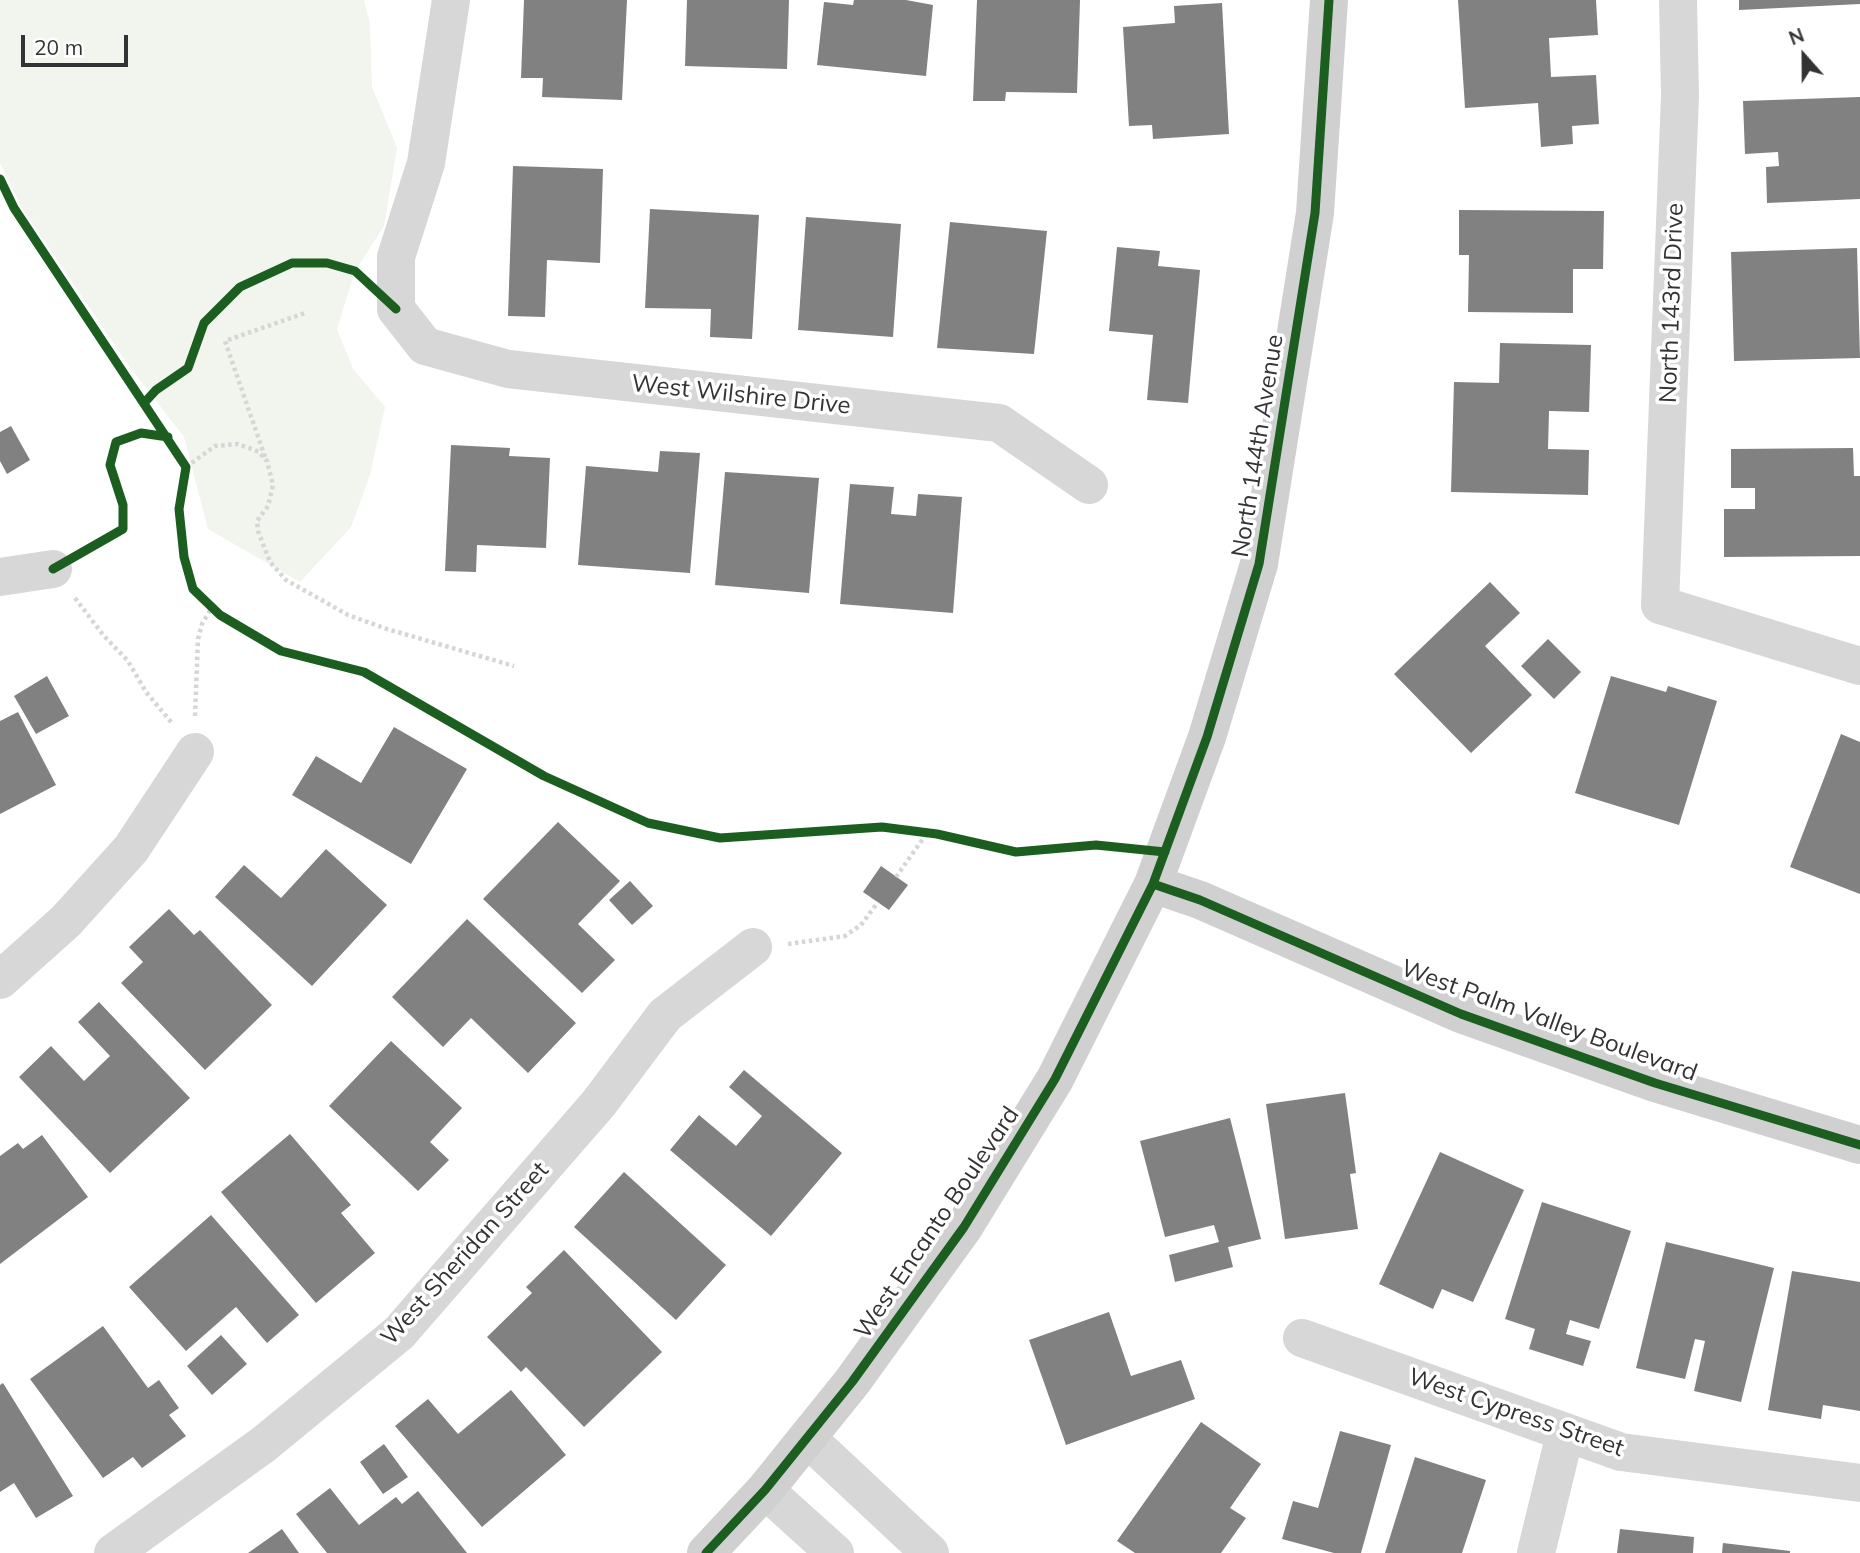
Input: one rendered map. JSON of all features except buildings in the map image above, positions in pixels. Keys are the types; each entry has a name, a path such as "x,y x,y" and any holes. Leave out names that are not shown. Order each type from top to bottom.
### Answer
{"main road":[{"name":"North 144th Avenue","path":"1153,884 1207,737 1259,564 1315,213 1329,0"},
{"name":"West Palm Valley Boulevard","path":"1153,884 1200,900 1461,1014 1655,1083 1860,1145"},
{"name":"West Encanto Boulevard","path":"706,1553 765,1490 918,1292 1009,1155 1055,1079 1153,884"}],"street":[{"name":"West Wilshire Drive","path":"451,0 426,163 396,257 396,309 425,346 508,369 999,424 1089,485"},
{"name":"North 143rd Drive","path":"1678,0 1680,96 1660,606 1860,666"},
{"path":"0,578 53,569"},
{"path":"0,980 66,921 131,849 195,752"},
{"name":"West Sheridan Street","path":"113,1553 264,1444 399,1333 599,1103 665,1015 752,947"},
{"name":"West Cypress Street","path":"1302,1338 1621,1452 1860,1483"},
{"path":"1536,1553 1565,1434"},
{"path":"807,1438 930,1553"},
{"path":"765,1490 835,1553"}],"path":[{"path":"305,313 225,341 273,485 271,497 257,521 270,562 286,580 348,615 514,666"},
{"path":"184,477 186,467 206,451 227,444 248,446 259,452 267,461"},
{"path":"180,457 186,467"},
{"path":"53,569 195,752"},
{"path":"203,598 220,615"},
{"path":"195,752 195,659 202,624 212,607"},
{"path":"916,831 932,833"},
{"path":"896,877 932,833"},
{"path":"752,947 845,936 860,925 878,902"}],"shaded area":[{"path":"0,0 364,0 370,24 372,87 397,148 384,226 355,271 337,329 353,369 385,407 370,475 351,527 300,582 208,529 184,437 129,366 22,208 0,163"}],"cycle path":[{"path":"706,1553 765,1490 852,1382 964,1227 1055,1079 1153,884 1207,737 1259,564 1315,213 1329,0"},
{"path":"0,179 14,208 186,467 179,509 184,557 193,589 220,615 281,651 364,672 544,776 648,823 720,838 882,827 937,834 1016,852 1096,845 1165,852"},
{"path":"145,402 156,390 188,368 204,323 240,287 292,263 327,263 355,271 396,309"},
{"path":"53,569 123,529 123,505 110,465 116,442 141,433 168,437"},
{"path":"1153,884 1200,900 1461,1014 1655,1083 1860,1145"}]}
